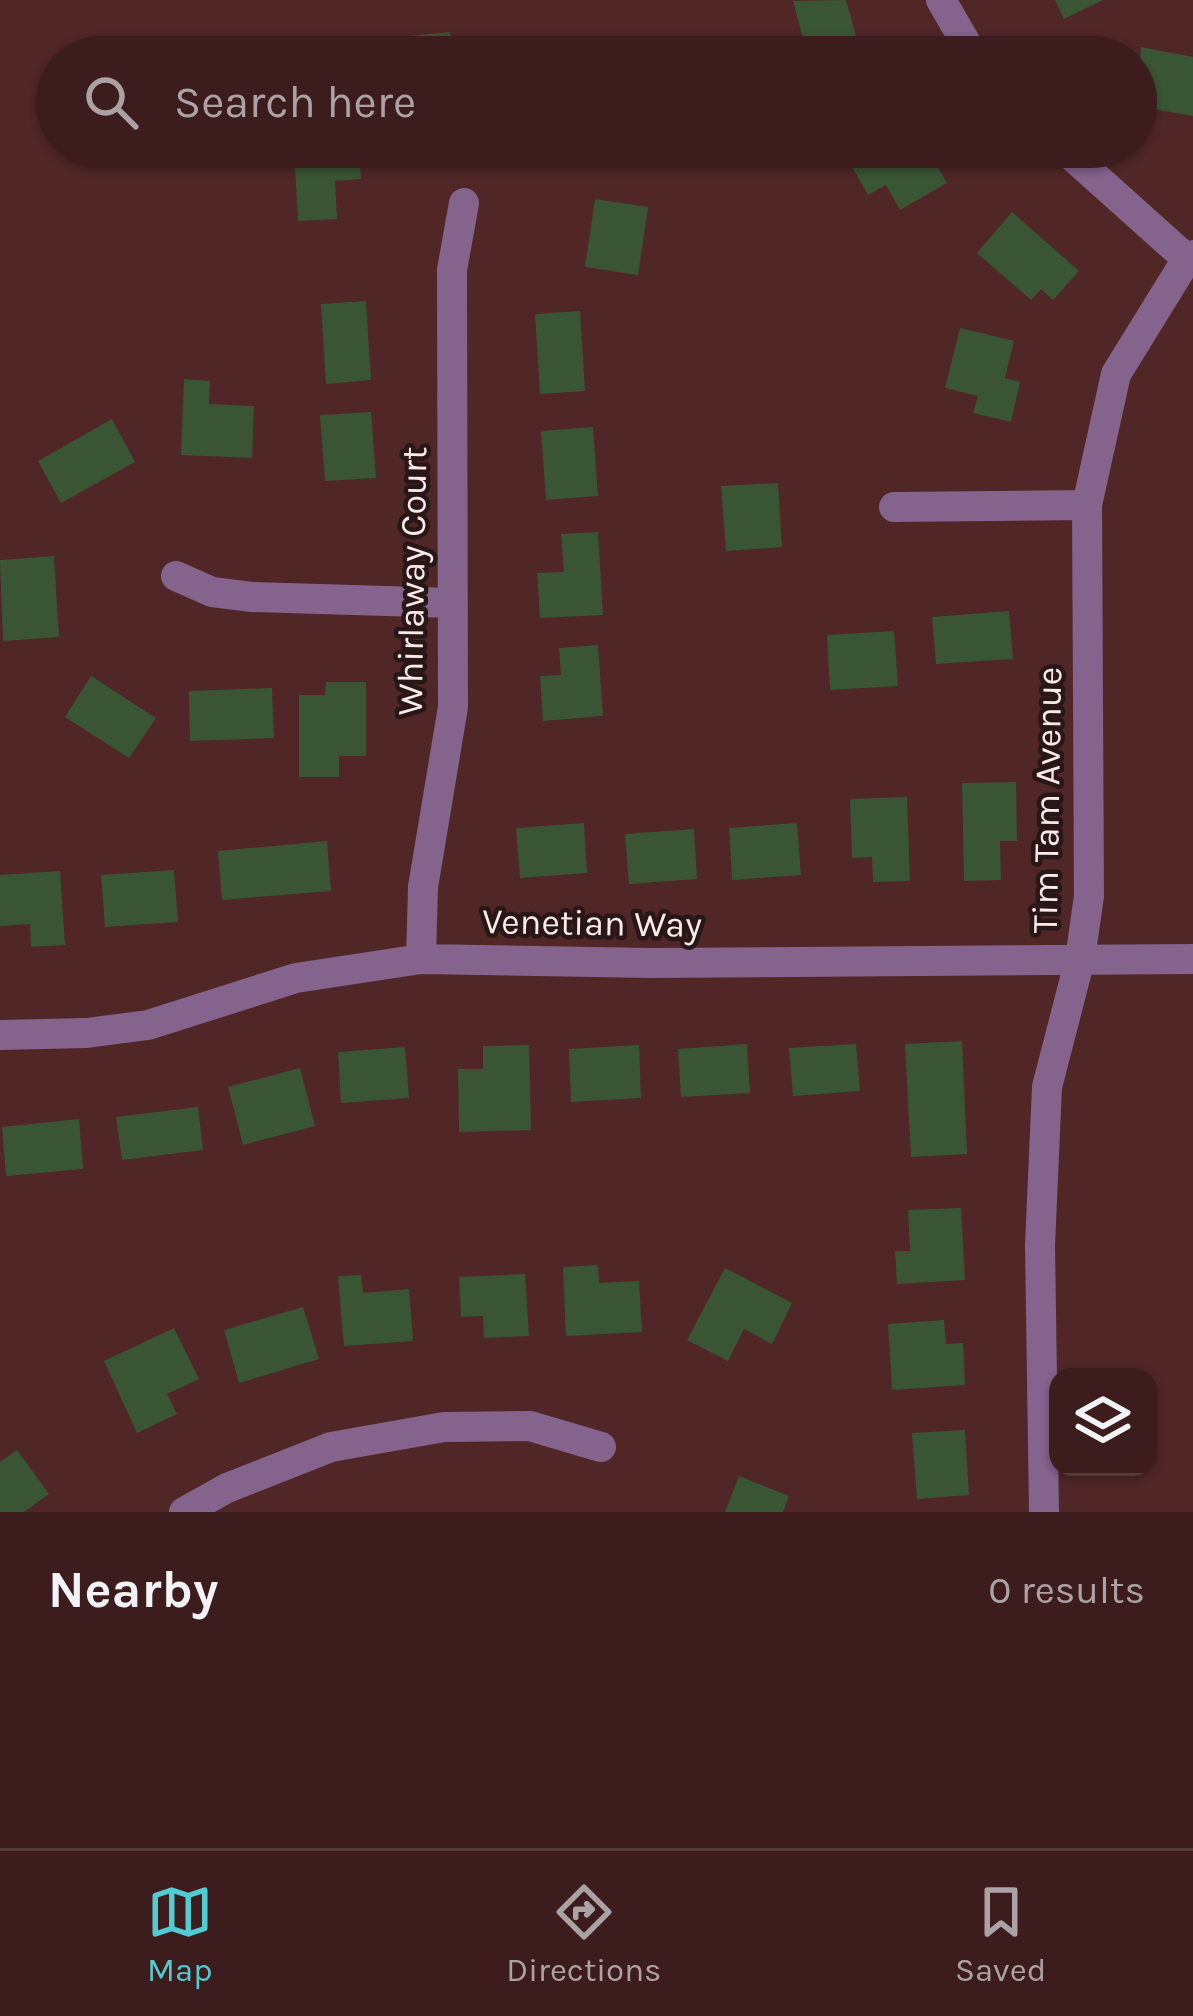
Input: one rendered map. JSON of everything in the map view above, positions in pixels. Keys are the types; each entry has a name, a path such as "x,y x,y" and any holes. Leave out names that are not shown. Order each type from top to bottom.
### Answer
{"street":[{"path":"941,0 962,36"},
{"path":"1086,168 1190,257"},
{"name":"Whirlaway Court","path":"421,959 423,887 453,707 452,270 464,202"},
{"name":"Tim Tam Avenue","path":"1044,1512 1040,1245 1047,1087 1080,958 1089,896 1087,505 1116,374 1190,257"},
{"path":"894,507 1087,505"},
{"path":"176,576 212,592 252,597 452,603"},
{"name":"Venetian Way","path":"0,1035 87,1033 148,1025 296,978 421,959 651,963 1193,959"},
{"path":"184,1512 227,1488 331,1447 445,1426 530,1426 601,1447"}],"building":[{"path":"846,0 856,36 802,36 793,1"},
{"path":"1055,0 1103,0 1064,19"},
{"path":"1157,50 1193,57 1193,116 1157,110"},
{"path":"295,168 360,168 361,179 335,181 337,219 298,221"},
{"path":"853,168 938,168 947,183 900,210 886,185 868,195"},
{"path":"595,199 648,207 638,275 585,267"},
{"path":"1012,212 1079,271 1053,300 1041,289 1031,300 977,253"},
{"path":"366,301 371,380 326,384 321,304"},
{"path":"580,311 585,391 540,394 535,314"},
{"path":"960,328 1014,341 1005,378 1020,382 1011,422 973,413 978,396 945,388"},
{"path":"184,379 210,381 209,404 254,406 252,458 181,455"},
{"path":"371,412 376,478 325,481 320,415"},
{"path":"112,419 135,462 61,503 38,461"},
{"path":"593,427 598,496 546,500 541,431"},
{"path":"778,483 782,547 726,551 721,486"},
{"path":"598,532 603,615 540,618 537,573 564,572 561,534"},
{"path":"54,556 59,637 3,641 0,560"},
{"path":"1009,611 1013,659 936,664 932,617"},
{"path":"894,631 898,686 830,690 827,635"},
{"path":"598,645 603,716 543,721 540,676 561,675 559,648"},
{"path":"91,676 156,718 129,758 65,717"},
{"path":"326,682 366,682 366,756 339,756 339,777 299,777 299,695 325,695"},
{"path":"272,688 274,738 190,741 189,691"},
{"path":"1016,782 1017,841 1000,841 1001,880 964,881 962,783"},
{"path":"907,797 910,881 873,882 872,857 852,858 850,799"},
{"path":"584,823 587,873 520,878 516,828"},
{"path":"797,823 801,875 732,880 729,828"},
{"path":"694,829 697,879 629,884 625,834"},
{"path":"327,841 331,891 222,900 218,851"},
{"path":"174,870 178,922 105,927 101,875"},
{"path":"60,871 65,945 31,947 30,924 0,926 0,875"},
{"path":"962,1041 967,1154 911,1157 905,1044"},
{"path":"747,1044 750,1093 681,1097 678,1049"},
{"path":"856,1044 860,1091 793,1096 789,1048"},
{"path":"529,1045 531,1130 459,1132 458,1069 483,1069 483,1046"},
{"path":"639,1045 641,1098 571,1102 569,1049"},
{"path":"405,1047 409,1098 341,1103 338,1052"},
{"path":"300,1068 315,1126 243,1145 228,1087"},
{"path":"198,1107 203,1150 122,1160 116,1117"},
{"path":"79,1119 83,1169 6,1176 2,1127"},
{"path":"961,1208 965,1280 897,1284 895,1251 910,1251 908,1210"},
{"path":"598,1265 599,1283 639,1281 642,1332 566,1336 563,1267"},
{"path":"725,1268 792,1303 772,1344 744,1329 728,1361 687,1340"},
{"path":"525,1274 529,1336 484,1338 483,1316 461,1317 459,1277"},
{"path":"361,1275 363,1293 409,1289 413,1341 344,1346 338,1276"},
{"path":"303,1307 319,1359 239,1383 224,1330"},
{"path":"944,1320 946,1344 963,1343 965,1385 892,1390 888,1324"},
{"path":"174,1328 199,1379 167,1394 177,1414 137,1433 104,1361"},
{"path":"965,1430 969,1495 917,1499 912,1433"},
{"path":"17,1450 49,1494 24,1512 0,1512 0,1462"},
{"path":"739,1476 789,1496 783,1512 725,1512"}]}
